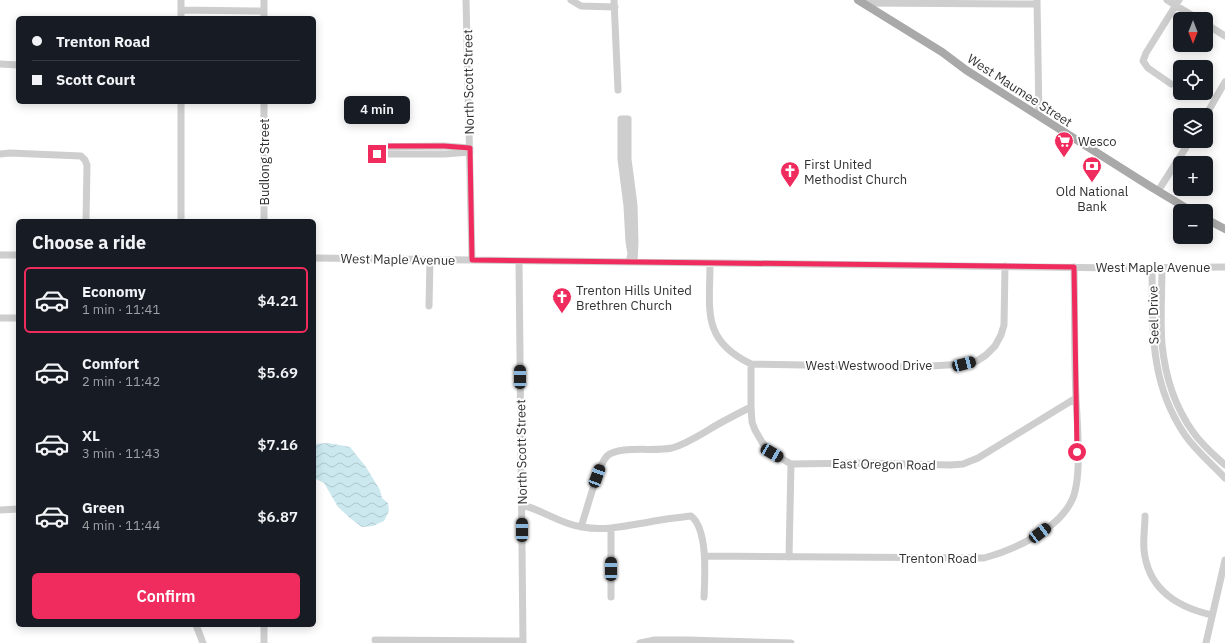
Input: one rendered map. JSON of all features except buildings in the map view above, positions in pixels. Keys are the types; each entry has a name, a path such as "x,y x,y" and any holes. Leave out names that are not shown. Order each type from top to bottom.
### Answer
{"main road":[{"name":"West Maumee Street","path":"861,2 1179,204"},
{"path":"1213,222 1225,228"}],"street":[{"path":"181,0 181,16"},
{"path":"181,10 264,15 264,0"},
{"name":"North Scott Street","path":"466,0 472,260"},
{"path":"571,0 581,6 614,3 618,90"},
{"path":"1167,0 1178,3 1189,12"},
{"path":"861,2 1037,2 1039,116"},
{"path":"1171,84 1148,68 1143,61 1146,53 1178,3"},
{"path":"1213,28 1225,36"},
{"path":"0,64 16,65"},
{"path":"1210,108 1225,82"},
{"path":"181,104 181,219"},
{"name":"Budlong Street","path":"264,104 264,219"},
{"path":"376,146 444,146 470,150 445,154 374,153 374,148 376,146"},
{"path":"411,146 411,154"},
{"path":"1158,191 1186,148"},
{"path":"0,154 10,153 80,156 85,160 87,165 86,219"},
{"path":"625,159 635,243 631,262"},
{"path":"0,255 16,255"},
{"name":"West Maple Avenue","path":"316,258 1152,268 1225,267"},
{"path":"429,306 430,260"},
{"name":"North Scott Street","path":"519,261 523,642"},
{"path":"710,263 710,315 713,329 717,338 724,346 740,359 750,364 750,407 752,422 762,442 772,453 791,464 790,557"},
{"name":"West Westwood Drive","path":"750,364 915,366 964,364 978,361 995,346 1004,325 1005,266"},
{"name":"Trenton Road","path":"705,556 984,558 1000,554 1040,533 1059,518 1072,501 1077,478 1078,439 1074,267"},
{"name":"Seel Drive","path":"1152,268 1153,340 1156,363 1162,389 1176,420 1186,437 1225,478"},
{"name":"Seel Drive","path":"1162,268 1162,343 1168,377 1178,406 1188,424 1200,441 1225,465"},
{"path":"0,318 16,318"},
{"name":"Seel Drive","path":"1156,363 1165,360"},
{"name":"East Oregon Road","path":"791,464 862,463 951,466 963,464 978,458 1076,398"},
{"path":"581,527 599,470 607,457 614,452 622,450 657,450 673,448 692,440 737,413 750,407"},
{"path":"1194,446 1200,441"},
{"path":"522,505 562,522 581,527 611,529 677,517 691,516 697,520 701,530 705,556 704,597"},
{"path":"0,510 16,510"},
{"path":"1145,516 1144,551 1153,580 1176,602 1199,612 1212,615"},
{"path":"611,529 611,597"},
{"path":"1206,643 1225,560"},
{"path":"197,627 203,643"},
{"path":"264,627 264,643"},
{"path":"374,640 523,642"},
{"path":"640,643 646,641 686,640 790,643"}],"water":[{"path":"328,443 350,447 366,467 380,490 382,498 388,503 389,511 384,521 373,526 362,527 338,507 324,483 316,479 316,444"}],"place":[{"name":"Wesco","path":"1064,158"},
{"name":"Old National Bank","path":"1092,183"},
{"name":"First United Methodist Church","path":"790,188"},
{"name":"Trenton Hills United Brethren Church","path":"562,314"}],"route":[{"path":"377,154 374,153 374,148 376,146 444,146 470,148 472,260 1074,267 1077,452"}]}
